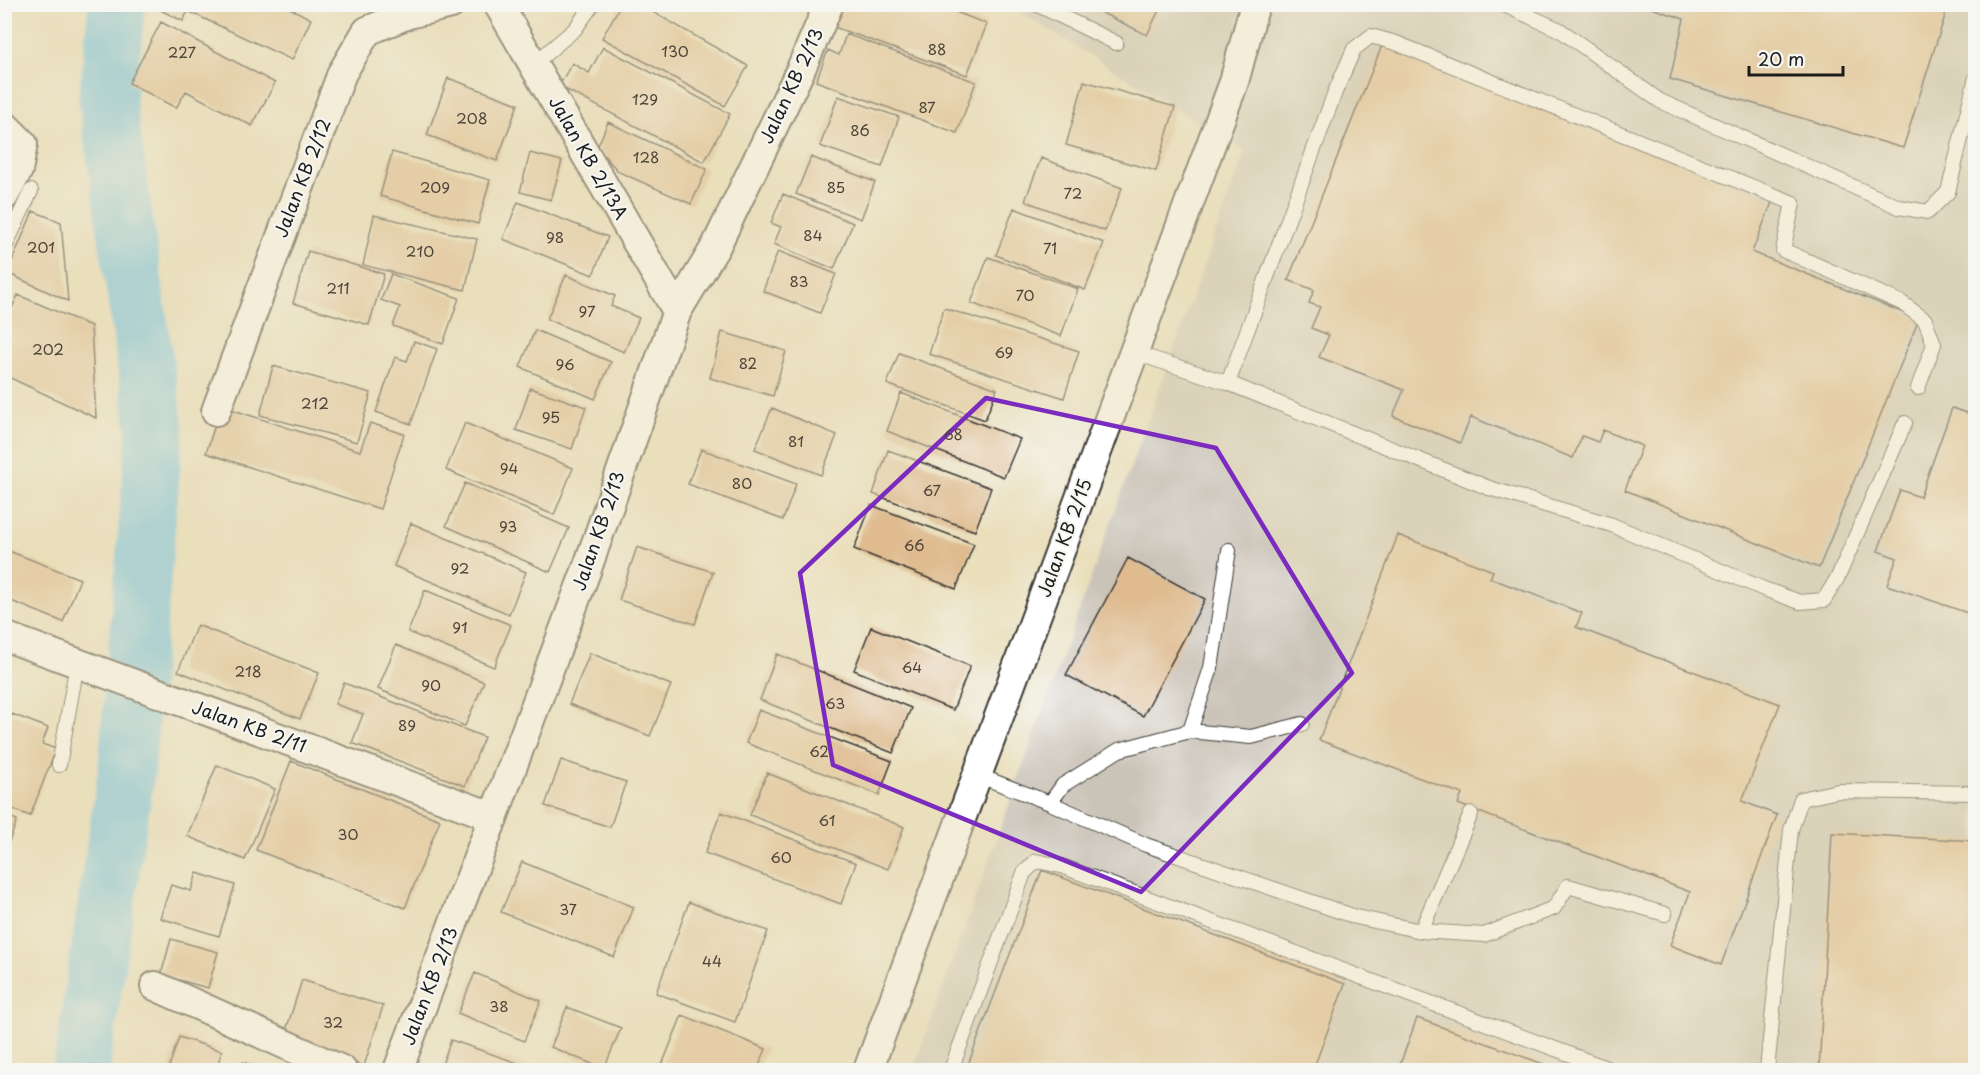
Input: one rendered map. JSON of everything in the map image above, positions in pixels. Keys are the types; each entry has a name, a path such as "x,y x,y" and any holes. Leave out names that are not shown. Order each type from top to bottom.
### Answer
{"street":[{"name":"Jalan KB 2/12","path":"216,411 342,72 368,31 408,14 451,4"},
{"name":"Jalan KB 2/13A","path":"498,4 677,311"},
{"name":"Jalan KB 2/13","path":"398,1071 588,566 677,311 716,246 800,71 829,4"},
{"name":"Jalan KB 2/15","path":"868,1071 1234,82 1256,4"},
{"path":"4,125 23,144 18,186"},
{"name":"Jalan KB 2/11","path":"4,636 494,817"},
{"path":"155,987 342,1071"}],"lane":[{"path":"534,64 575,29 594,4"},
{"path":"1036,4 1116,43"},
{"path":"1502,4 1560,30 1660,101 1899,207 1928,212 1948,192 1976,77"},
{"path":"1228,383 1335,92 1354,50 1371,36 1396,43 1793,203 1783,250 1902,303 1925,320 1934,344 1918,388"},
{"path":"4,249 18,186"},
{"path":"1135,353 1228,383 1489,488 1612,525 1800,602 1824,600 1838,578 1905,423"},
{"path":"1190,731 1211,668 1229,550"},
{"path":"59,765 84,667"},
{"path":"1050,803 1063,785 1119,750 1190,731 1251,737 1302,724"},
{"path":"977,775 1050,803 1146,845 1356,917 1421,931 1484,935 1554,908 1568,886 1665,914"},
{"path":"1767,1071 1791,831 1801,799 1838,791 1976,793"},
{"path":"1421,931 1471,814"},
{"path":"951,1071 1024,873 1036,861 1061,866 1612,1071"}],"highlighted area":[{"path":"986,398 1216,448 1352,673 1141,892 833,765 800,573"}],"shaded area":[{"path":"1008,5 1975,5 1975,1070 913,1070 1245,151"}],"building":[{"path":"148,4 282,4 311,19 292,60 188,11 183,21"},
{"path":"621,4 639,4 748,66 725,106 602,38"},
{"path":"833,4 935,4 987,24 967,75 826,24"},
{"path":"1084,4 1162,4 1147,35"},
{"path":"1640,4 1947,4 1948,6 1903,148 1670,79 1684,19"},
{"path":"161,22 275,83 252,126 186,91 176,108 129,83"},
{"path":"846,34 976,82 957,133 816,81 828,50 839,55"},
{"path":"1383,43 1773,200 1752,252 1919,319 1819,568 1625,490 1642,446 1603,430 1598,442 1582,436 1573,458 1471,417 1460,443 1393,416 1404,390 1319,357 1329,335 1311,328 1320,307 1309,303 1314,290 1288,280"},
{"path":"603,47 730,114 704,162 559,86 572,63 589,73"},
{"path":"448,78 518,104 497,161 427,135"},
{"path":"1084,81 1175,107 1156,171 1066,145"},
{"path":"838,96 899,117 882,167 820,146"},
{"path":"608,122 707,169 691,204 619,172 597,148"},
{"path":"392,152 490,180 478,224 380,196"},
{"path":"530,153 562,161 551,200 520,192"},
{"path":"811,157 875,182 861,219 796,194"},
{"path":"1041,158 1122,188 1105,231 1025,201"},
{"path":"783,194 853,223 834,269 774,244 781,227 771,223"},
{"path":"518,202 608,237 593,275 503,239"},
{"path":"1014,208 1104,243 1085,290 996,255"},
{"path":"33,211 61,222 68,301 7,273"},
{"path":"374,215 477,239 465,290 363,265"},
{"path":"308,251 384,274 369,325 293,303"},
{"path":"778,251 836,274 820,313 763,291"},
{"path":"988,257 1078,289 1061,336 971,303"},
{"path":"391,274 459,298 443,344 393,326 400,307 381,300"},
{"path":"566,275 615,296 611,306 639,318 624,352 547,319"},
{"path":"18,295 91,326 96,418 4,375 4,325"},
{"path":"944,308 1079,351 1064,398 929,354"},
{"path":"535,330 611,362 595,399 520,367"},
{"path":"722,332 786,351 773,396 710,378"},
{"path":"414,341 437,349 411,424 376,412 395,357 407,361"},
{"path":"899,353 997,389 985,420 887,384"},
{"path":"273,366 371,393 357,442 260,415"},
{"path":"530,388 586,407 572,449 516,430"},
{"path":"901,393 1020,439 1004,477 887,431"},
{"path":"221,406 360,451 370,423 404,434 380,509 206,453"},
{"path":"772,408 837,435 821,475 755,449"},
{"path":"1952,408 1976,416 1976,616 1887,585 1897,558 1878,551 1900,490 1920,497"},
{"path":"465,423 573,468 554,515 446,470"},
{"path":"701,449 796,484 783,520 688,484"},
{"path":"888,450 991,488 975,531 873,494"},
{"path":"465,483 569,528 550,572 446,526"},
{"path":"871,505 974,544 956,589 854,549"},
{"path":"411,523 526,572 509,614 394,566"},
{"path":"1398,535 1493,571 1490,578 1582,613 1576,627 1780,704 1742,801 1777,815 1721,965 1670,945 1690,892 1458,804 1462,794 1319,740"},
{"path":"637,547 713,572 695,624 619,600"},
{"path":"4,549 80,579 63,622 4,598"},
{"path":"1128,558 1205,599 1143,716 1066,675"},
{"path":"425,590 511,625 494,667 408,632"},
{"path":"197,625 319,673 300,719 178,671"},
{"path":"871,627 970,666 953,710 854,670"},
{"path":"396,645 484,682 465,726 378,689"},
{"path":"590,653 671,685 650,736 569,704"},
{"path":"777,654 911,708 893,753 760,700"},
{"path":"344,683 484,737 465,786 352,743 363,714 335,704"},
{"path":"759,710 892,761 879,795 746,743"},
{"path":"12,714 48,728 42,744 56,749 30,816 5,806 5,722 8,724"},
{"path":"561,760 626,782 610,827 545,806"},
{"path":"291,761 440,820 405,908 256,850"},
{"path":"217,765 275,789 245,860 187,836"},
{"path":"767,773 904,827 888,869 750,815"},
{"path":"721,812 856,863 841,904 705,853"},
{"path":"4,815 17,820 5,853 4,853"},
{"path":"1832,833 1976,841 1976,1070 1819,1070"},
{"path":"522,862 634,907 614,957 501,912"},
{"path":"1042,870 1345,984 1313,1070 966,1070"},
{"path":"197,873 235,885 219,936 160,918 171,885 191,891"},
{"path":"689,902 768,931 735,1022 656,993"},
{"path":"171,939 218,952 208,988 161,975"},
{"path":"475,973 541,1001 524,1041 458,1013"},
{"path":"302,980 383,1006 364,1066 283,1040"},
{"path":"567,1007 621,1028 604,1069 551,1047"},
{"path":"682,1015 766,1049 757,1070 660,1070"},
{"path":"1417,1018 1560,1070 1398,1070"},
{"path":"179,1037 222,1051 216,1070 168,1070"},
{"path":"451,1040 538,1070 440,1070"},
{"path":"243,1062 266,1070 240,1070"}],"waterway":[{"path":"81,1070 126,774 155,429 107,100 117,4"}]}
